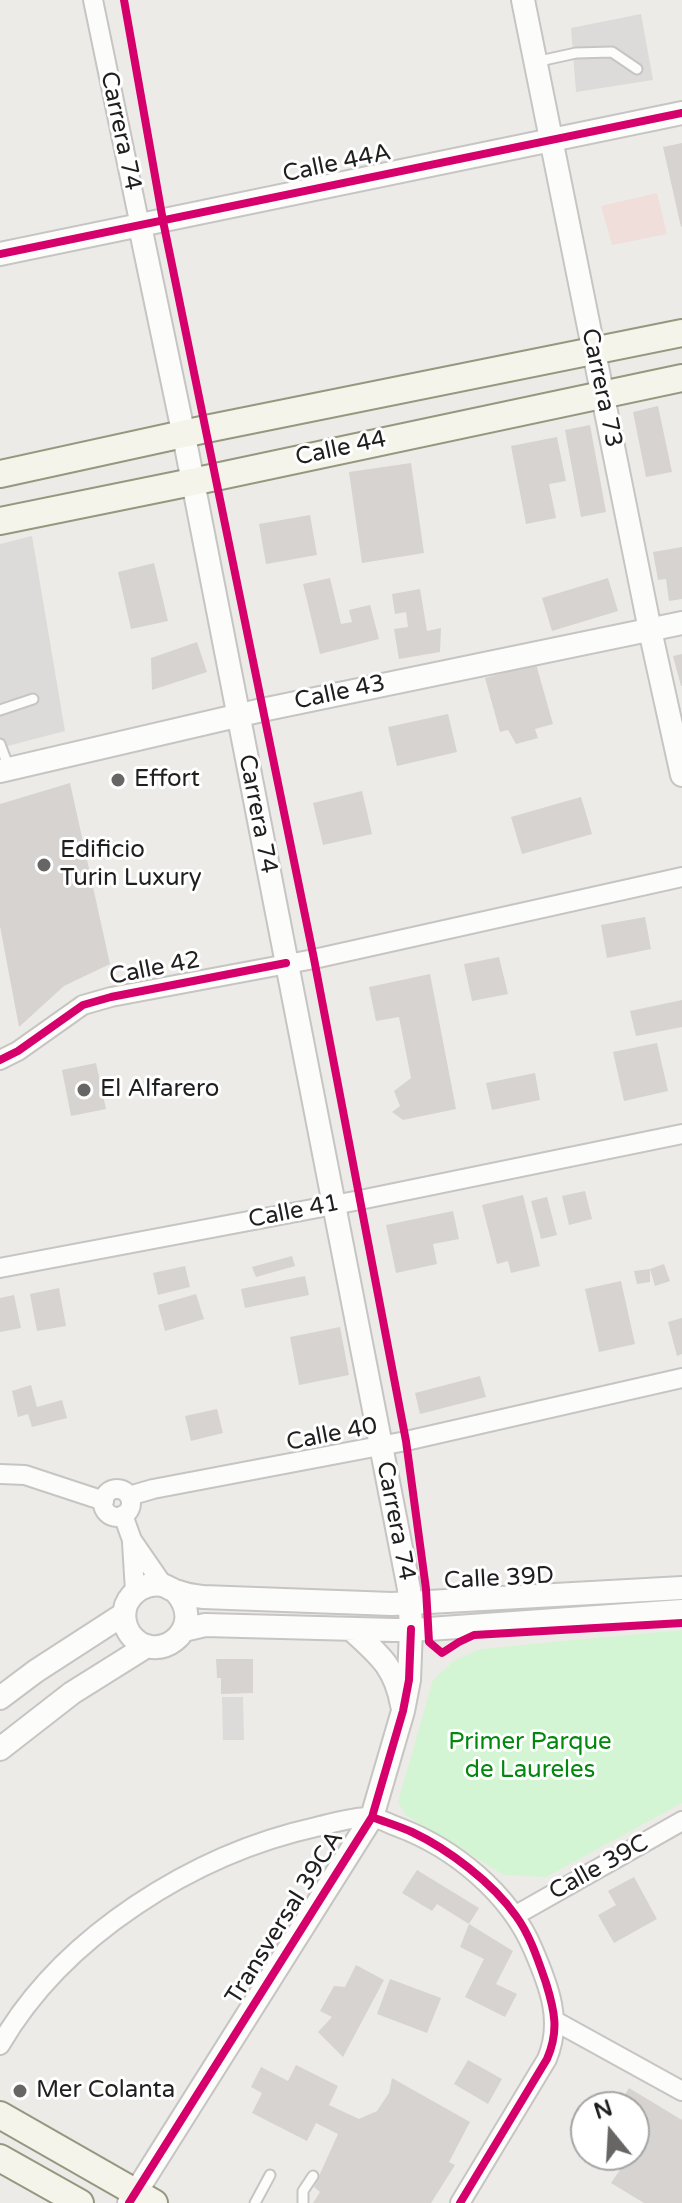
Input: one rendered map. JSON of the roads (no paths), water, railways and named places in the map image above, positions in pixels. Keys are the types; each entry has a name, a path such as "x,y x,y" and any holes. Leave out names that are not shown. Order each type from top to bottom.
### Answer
{"main road":[{"name":"Calle 44","path":"0,474 682,333"},
{"name":"Calle 44","path":"0,521 682,378"},
{"path":"0,2115 139,2200"},
{"path":"0,2158 80,2203"}],"street":[{"name":"Carrera 74","path":"93,0 184,436 410,1603 411,1629"},
{"name":"Carrera 73","path":"523,0 682,775"},
{"name":"Calle 44A","path":"0,254 682,113"},
{"name":"Calle 43","path":"5,770 238,715 682,623"},
{"name":"Calle 42","path":"0,1060 18,1051 83,1005 111,997 314,959 682,877"},
{"name":"Calle 41","path":"0,1268 682,1134"},
{"name":"Calle 40","path":"129,1496 380,1446 682,1378"},
{"path":"0,1474 25,1475 104,1501"},
{"path":"115,1489 129,1496 131,1506 123,1515 116,1517 105,1509 106,1494 115,1489"},
{"path":"123,1515 132,1540 135,1591"},
{"path":"132,1540 169,1588 183,1600 187,1610 184,1630 177,1639 168,1645 147,1646 137,1641 125,1625 127,1602 135,1591 148,1585 169,1588"},
{"name":"Calle 39D","path":"169,1588 203,1597 410,1603 682,1588"},
{"name":"Calle 39D","path":"184,1630 205,1625 411,1629 682,1611"},
{"path":"0,1698 124,1614"},
{"path":"351,1629 382,1657 393,1673 403,1711"},
{"name":"Transversal 39CA","path":"139,2200 372,1817 403,1711 409,1680 411,1629"},
{"path":"0,1749 51,1708 147,1646"},
{"path":"0,2045 27,2006 77,1953 114,1921 164,1887 208,1864 264,1841 323,1825 372,1817 413,1832 451,1855 486,1882 516,1915 540,1966 555,2021 554,2044 547,2059 460,2203"},
{"name":"Calle 39C","path":"516,1915 682,1821"},
{"path":"555,2021 682,2091"}],"lane":[{"path":"535,62 576,53 612,52 637,69"},
{"path":"0,710 33,699"},
{"path":"0,744 5,770"},
{"path":"255,2203 270,2175"},
{"path":"303,2203 303,2191 313,2176"}],"place":[{"name":"Effort","path":"118,780"},
{"name":"Edificio Turin Luxury","path":"44,865"},
{"name":"El Alfarero","path":"84,1090"},
{"name":"Mer Colanta","path":"20,2091"}],"park label":[{"name":"Primer Parque de Laureles","path":"530,1757"}]}
